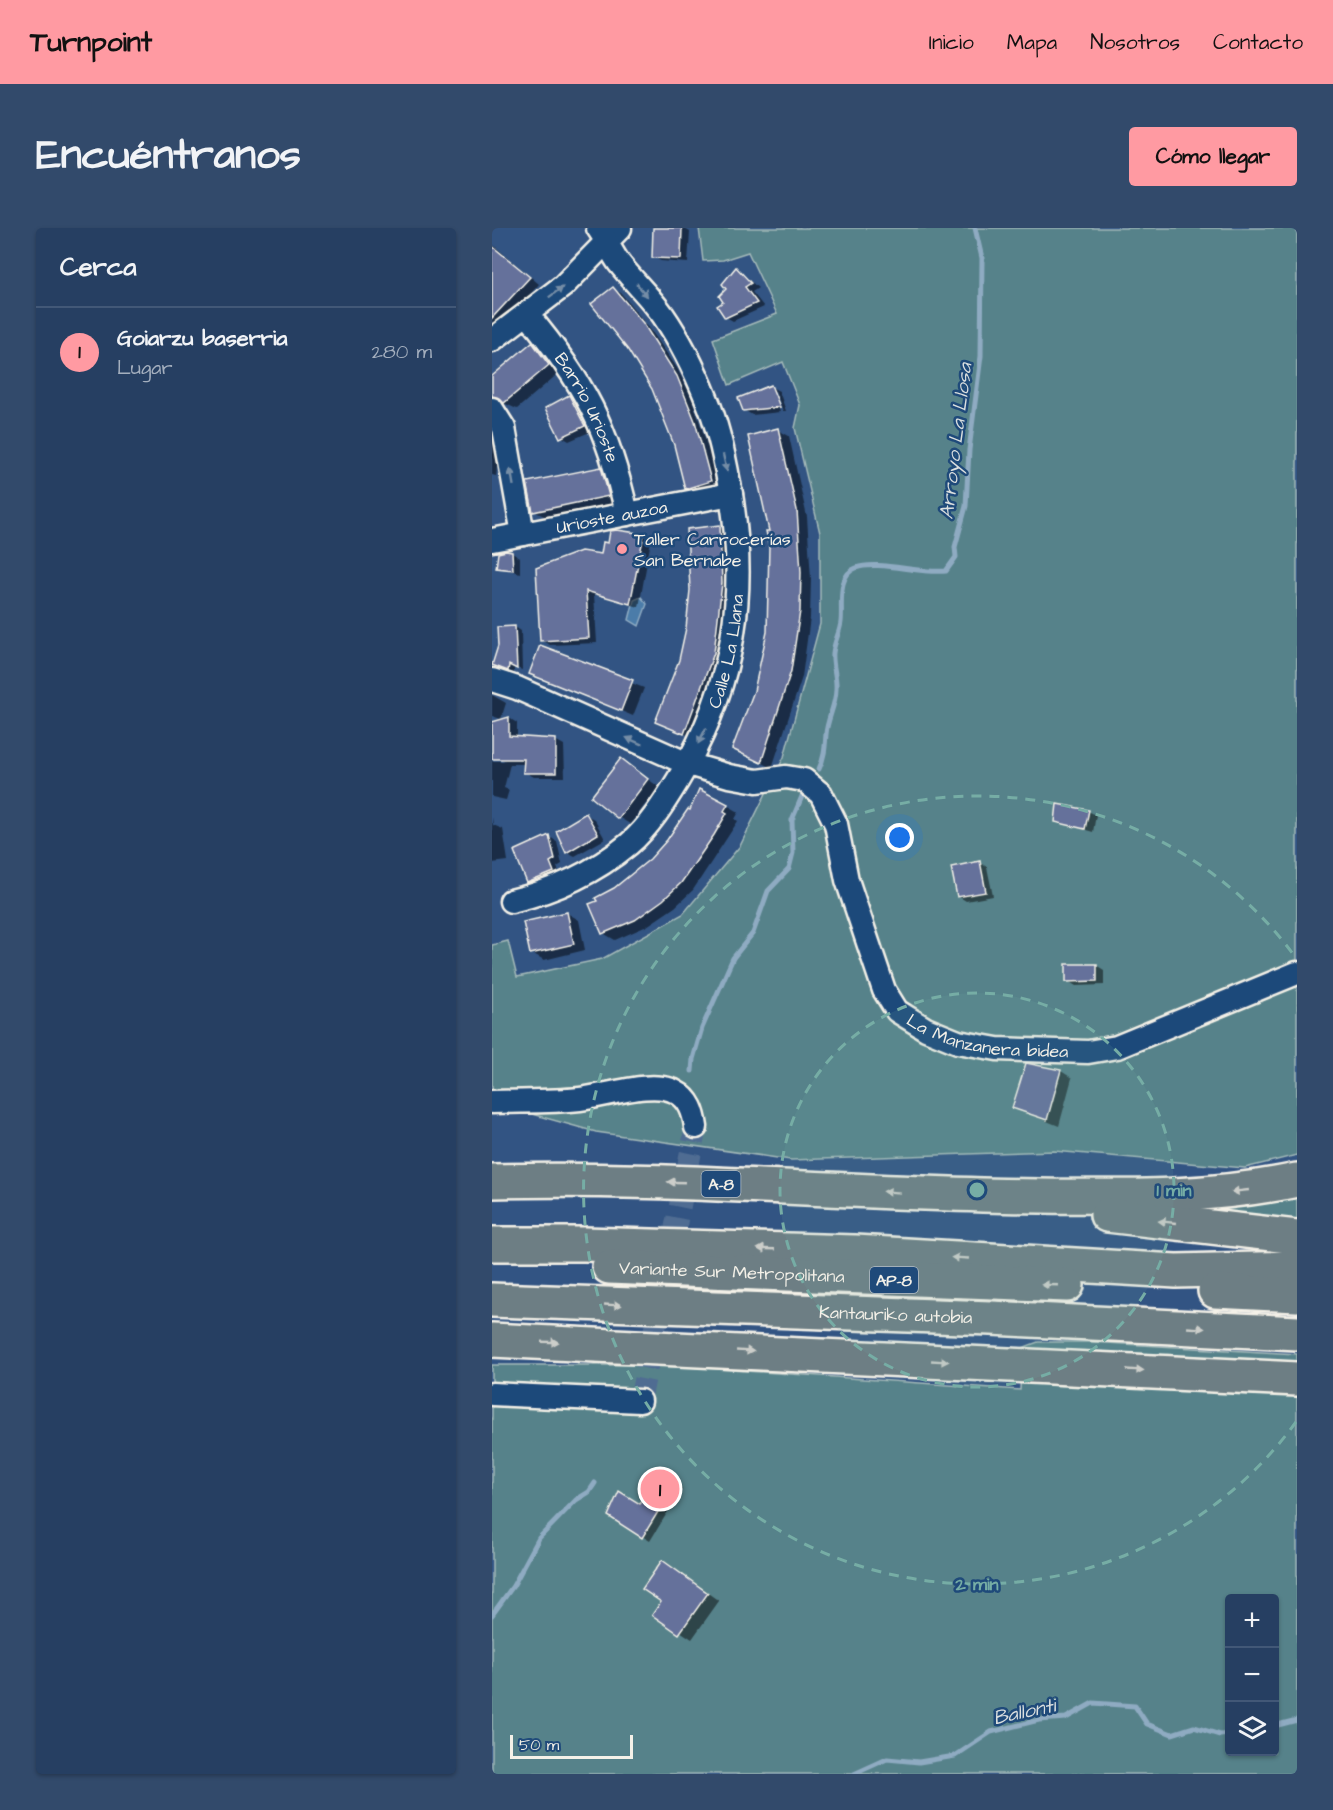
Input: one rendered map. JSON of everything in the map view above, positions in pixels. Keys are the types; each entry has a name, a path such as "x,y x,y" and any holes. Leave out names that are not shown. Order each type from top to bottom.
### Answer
{"highway":[{"name":"A-8","path":"492,1181 603,1180 809,1187 950,1196 1297,1238"},
{"path":"950,1196 1204,1195 1254,1189 1297,1180"},
{"path":"1019,1261 1179,1259 1297,1238"},
{"path":"492,1244 721,1248 1019,1261 1176,1271 1297,1268"},
{"name":"Variante Sur Metropolitana","path":"492,1260 909,1281 1297,1295"},
{"name":"Kantauriko autobia","path":"492,1300 967,1317 1297,1333"},
{"path":"492,1340 1297,1379"}],"street":[{"path":"492,340 563,286 609,233"},
{"name":"Calle La Llana","path":"511,901 543,893 600,866 630,843 654,818 688,764 722,687 734,637 739,585 738,554 731,494 717,431 695,371 662,314 618,261 609,233"},
{"name":"Barrio Urioste","path":"527,314 558,351 589,400 609,445 627,514"},
{"path":"492,409 504,428 523,534"},
{"name":"Urioste auzoa","path":"492,540 731,494"},
{"name":"La Manzanera bidea","path":"492,680 517,688 688,764 729,776 757,781 786,777 804,780 821,794 836,824 847,880 884,990 897,1011 926,1029 958,1041 997,1049 1036,1052 1088,1052 1117,1047 1297,973"},
{"path":"492,1102 580,1099 656,1087 675,1091 686,1099 694,1113 696,1127"},
{"path":"492,1394 640,1401"}],"green space":[{"path":"699,228 1297,228 1297,1155 1245,1168 1054,1151 791,1160 596,1132 492,1103 492,945 508,941 517,977 602,959 683,914 740,846 784,757 820,624 820,533 795,428 800,405 783,362 729,385 713,339 777,314 748,252 723,260 703,261"},
{"path":"1297,1191 1297,1222 1172,1207"},
{"path":"1038,1342 1090,1342 1297,1354 1297,1774 492,1774 492,1365 660,1365 1020,1390 1022,1348"}],"water":[{"path":"641,597 647,604 639,626 629,620 634,600"}],"building":[{"path":"653,228 682,228 681,259 652,258"},
{"path":"492,246 530,277 492,318"},
{"path":"736,267 751,283 745,287 757,303 725,318 717,306 723,302 719,296 726,289 722,284"},
{"path":"613,287 643,323 677,376 695,421 711,481 685,489 674,445 652,389 628,350 591,304"},
{"path":"532,342 549,365 504,403 492,396 492,376"},
{"path":"771,385 780,407 743,411 738,398"},
{"path":"569,395 585,426 560,438 545,408"},
{"path":"778,428 797,510 801,572 800,611 791,671 761,763 732,749 754,691 767,632 769,546 766,531 769,531 748,436"},
{"path":"601,467 609,496 533,512 527,482"},
{"path":"720,525 722,583 714,653 684,734 655,722 679,660 686,628 690,590 687,529"},
{"path":"610,531 644,534 630,604 586,591 589,638 540,641 536,568 581,551 601,554 603,542 608,543"},
{"path":"512,552 513,570 496,568 498,553"},
{"path":"515,626 517,669 509,665 508,671 492,665 498,646 497,627"},
{"path":"540,645 633,680 621,711 529,674"},
{"path":"509,717 509,736 556,739 556,773 523,773 524,759 492,759 492,722"},
{"path":"621,758 648,779 618,819 591,797"},
{"path":"699,789 728,804 724,811 727,813 714,835 681,883 663,900 635,920 602,934 589,904 597,901 595,898 614,888 650,859 667,840 688,809 690,810"},
{"path":"1057,804 1089,810 1085,829 1055,822"},
{"path":"586,813 598,834 566,853 556,831"},
{"path":"549,835 555,859 550,862 554,872 527,883 514,851"},
{"path":"980,861 986,892 957,897 951,867"},
{"path":"567,912 574,944 530,954 523,922"},
{"path":"1066,964 1097,964 1097,981 1066,982"},
{"path":"1026,1063 1061,1070 1047,1120 1012,1108"},
{"path":"653,1474 675,1484 667,1503 664,1502 642,1538 608,1516 619,1491 640,1504"},
{"path":"662,1560 708,1593 679,1634 652,1615 661,1602 642,1589"}],"waterway":[{"name":"Arroyo La Llosa","path":"819,769 824,756 827,728 836,695 833,653 840,626 842,592 846,577 856,568 865,566 946,571 956,557 955,547 966,506 969,450 981,356 982,258 975,228"},
{"name":"Arroyo La Llosa","path":"692,1071 702,1028 733,958 753,933 768,891 789,869 793,853 792,820 803,794"},
{"name":"Arroyo La Llosa","path":"492,1615 513,1586 539,1538 576,1500 589,1492 595,1483"},
{"name":"Ballonti","path":"854,1774 887,1759 919,1762 955,1756 991,1732 1039,1720 1066,1718 1093,1703 1135,1706 1147,1724 1172,1734 1194,1727 1225,1734"},
{"name":"Ballonti","path":"1279,1725 1297,1720"}],"tunnel":[{"path":"640,1401 696,1127"}],"place":[{"name":"Taller Carrocerías San Bernabe","path":"622,549"},
{"name":"Goiarzu baserria","path":"660,1489"}]}
